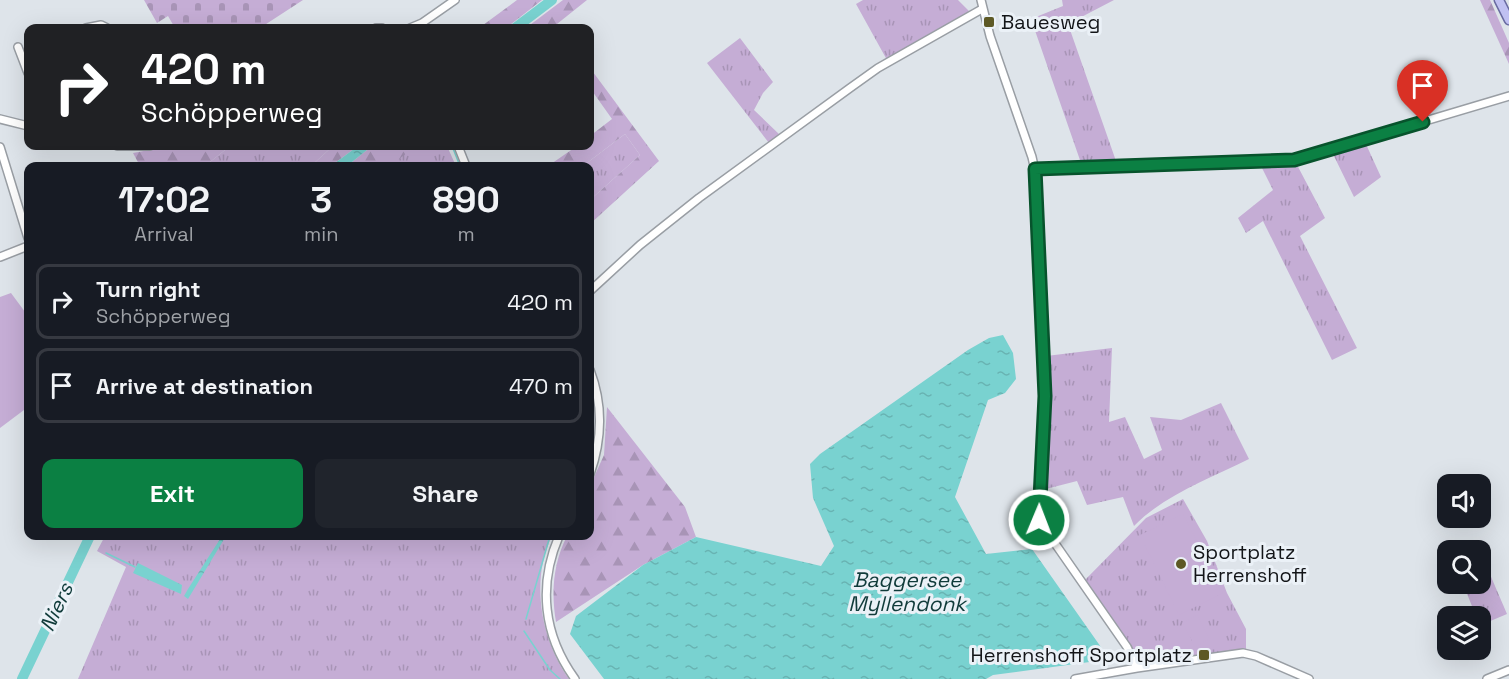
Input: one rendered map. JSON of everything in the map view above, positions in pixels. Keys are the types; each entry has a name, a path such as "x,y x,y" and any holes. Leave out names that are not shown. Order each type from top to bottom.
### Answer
{"main road":[{"path":"1499,0 1509,20"}],"street":[{"path":"421,24 455,0"},
{"path":"981,0 1035,169 1045,396 1038,519 1127,647 1137,668"},
{"path":"594,287 640,245 699,198 850,88 878,68 982,9"},
{"path":"18,47 24,62"},
{"path":"1035,169 1294,160 1509,96"},
{"path":"0,118 24,125"},
{"path":"0,147 24,225"},
{"path":"0,257 24,248"},
{"path":"594,384 600,420 594,459"},
{"path":"558,540 549,565 546,608 556,647 575,679"},
{"path":"1075,679 1243,653 1261,658 1309,679"},
{"path":"1487,679 1509,670"}],"green space":[{"path":"144,0 303,0 266,24 173,24 168,16 157,23"},
{"path":"517,0 542,0 511,24 484,24"},
{"path":"563,0 587,0 557,24 531,24"},
{"path":"863,0 958,0 970,12 887,60 856,4"},
{"path":"1062,0 1114,0 1068,24 1116,161 1081,163 1031,19 1063,6"},
{"path":"1480,0 1490,0 1509,43 1509,64"},
{"path":"740,38 773,82 763,93 754,110 780,135 769,143 707,63"},
{"path":"594,73 659,161 594,220 594,196 640,155 625,134 588,162 554,162 571,150 594,150 594,133 612,119 594,94"},
{"path":"625,134 640,155 594,196 594,162 588,162"},
{"path":"1365,142 1381,177 1354,197 1332,152"},
{"path":"149,150 225,150 210,162 138,162 133,153"},
{"path":"225,150 329,150 315,162 210,162"},
{"path":"329,150 353,150 336,162 315,162"},
{"path":"367,150 411,150 395,162 352,162"},
{"path":"395,150 449,150 454,162 378,162"},
{"path":"1296,163 1325,218 1300,236 1357,348 1332,360 1263,221 1246,233 1238,218 1273,190 1260,164"},
{"path":"11,293 24,311 24,410 0,428 0,297"},
{"path":"1112,348 1109,422 1125,417 1144,459 1162,450 1150,417 1181,420 1221,403 1249,459 1174,496 1134,526 1123,497 1087,505 1077,481 1038,491 1038,357"},
{"path":"607,407 685,507 696,537 643,565 556,622 554,578 562,546 565,540 594,540 594,477 604,455"},
{"path":"1183,499 1207,541 1227,593 1246,629 1246,650 1142,664 1083,582 1146,518"},
{"name":"Sportplatz Herrenshoff","path":"1183,514 1223,593 1179,615 1140,535"},
{"path":"103,540 550,540 541,571 542,609 551,646 569,679 78,679 126,567 97,551"},
{"path":"1491,577 1507,614 1491,621 1491,606 1472,606 1467,594 1491,594"},
{"path":"1197,615 1209,639 1195,647 1183,623"}],"water":[{"path":"353,150 367,150 352,162 336,162"},
{"name":"Baggersee Myllendonk","path":"1003,335 1013,353 1016,379 1005,393 988,400 955,497 986,554 1032,549 1103,650 1097,661 993,675 986,679 604,679 570,634 576,616 643,565 696,537 821,566 834,546 813,498 810,464 820,454 968,350 989,338"},
{"path":"219,540 224,540 188,599 184,596"},
{"path":"138,563 182,585 181,594 133,573"}],"waterway":[{"name":"Niers","path":"520,24 552,0"},
{"path":"454,150 458,162"},
{"name":"Niers","path":"22,679 88,540"},
{"path":"526,619 549,540"},
{"path":"106,553 135,567"},
{"path":"524,631 550,670 560,679"}],"place":[{"name":"Bauesweg","path":"989,22"},
{"name":"Sportplatz Herrenshoff","path":"1181,564"},
{"name":"Herrenshoff Sportplatz","path":"1204,655"}],"route":[{"path":"1039,520 1045,396 1035,169 1294,160 1423,122"}]}
